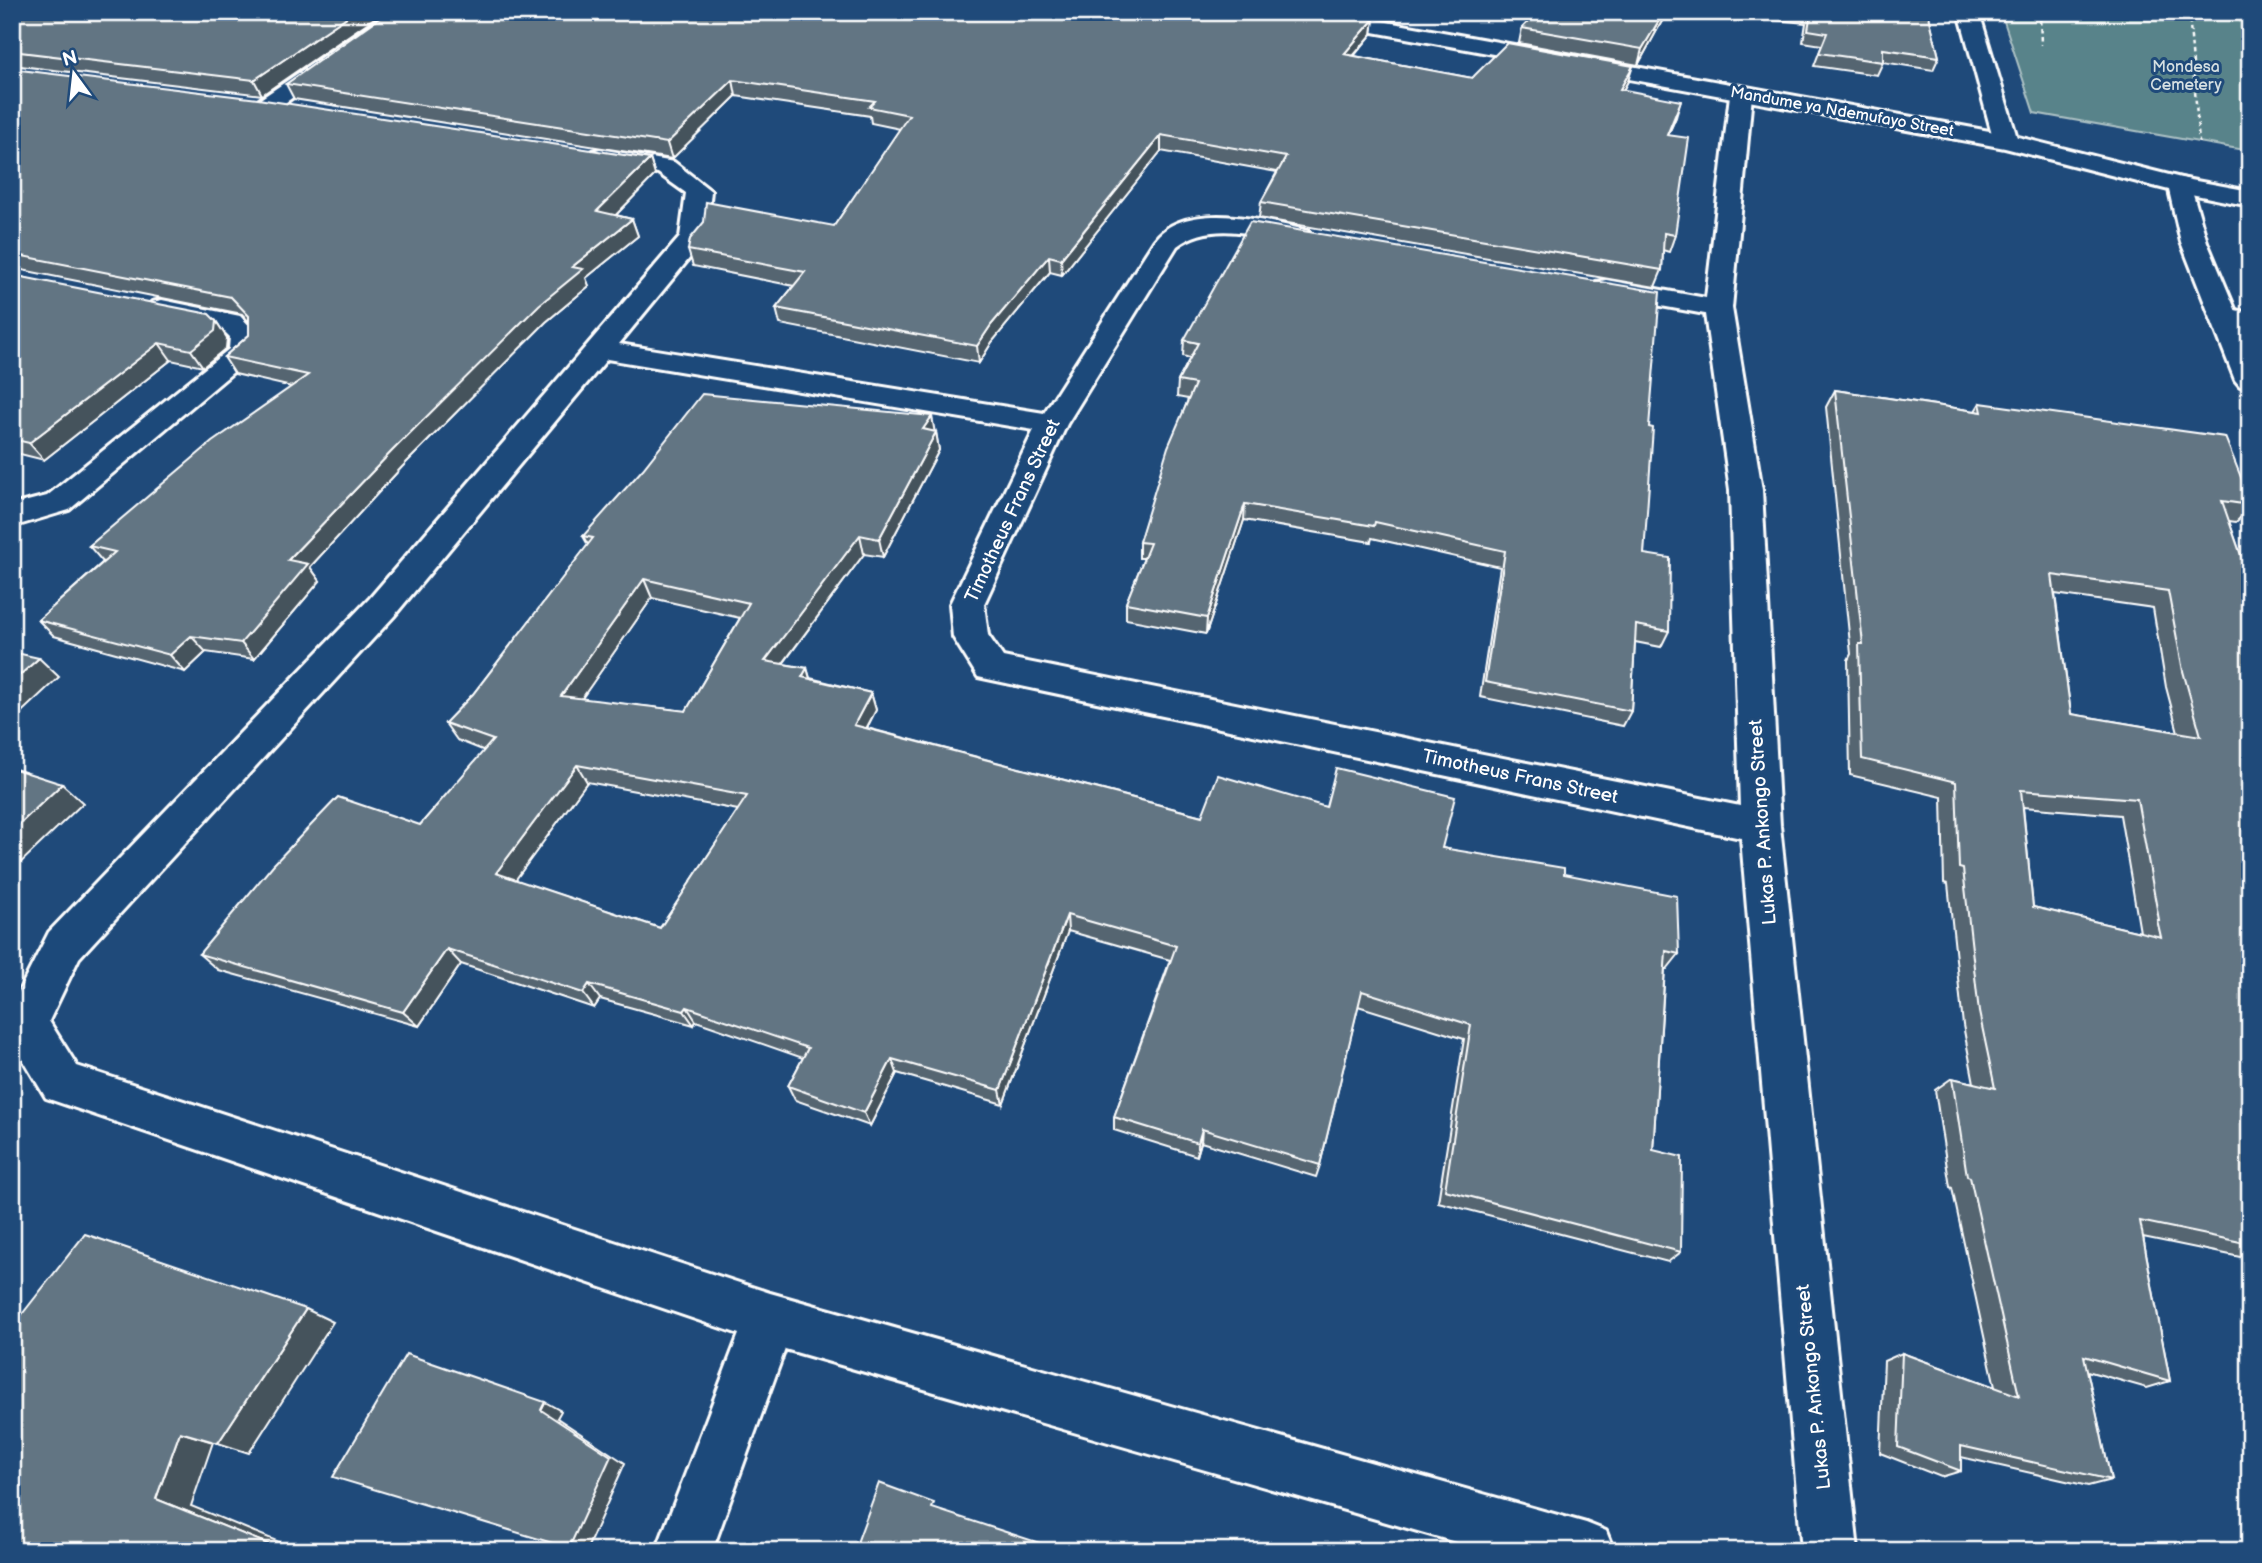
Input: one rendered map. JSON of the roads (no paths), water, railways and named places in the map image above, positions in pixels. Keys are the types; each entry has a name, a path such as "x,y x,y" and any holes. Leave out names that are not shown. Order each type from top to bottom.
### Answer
{"street":[{"path":"267,104 402,12"},
{"name":"Mandume ya Ndemufayo Street","path":"1297,12 1741,95 2006,141 2180,185 2250,199"},
{"path":"1969,12 2006,141"},
{"name":"Lukas P. Ankongo Street","path":"1741,95 1718,308 1746,490 1759,826 1830,1551"},
{"path":"240,101 295,109"},
{"path":"583,153 665,167 699,191 693,238 382,607 64,945 26,1024 62,1083 770,1320 1587,1551"},
{"path":"2180,185 2194,242 2237,318 2250,380"},
{"name":"Timotheus Frans Street","path":"1328,241 1220,222 1183,229 1167,241 1052,424 967,604 971,636 991,667 1759,826"},
{"path":"1570,282 1718,308"},
{"path":"12,516 58,503 243,352 244,335 230,322 135,302"},
{"path":"600,349 1052,424"},
{"path":"684,1551 770,1320"}],"park label":[{"name":"Mondesa Cemetery","path":"2186,76"}]}
